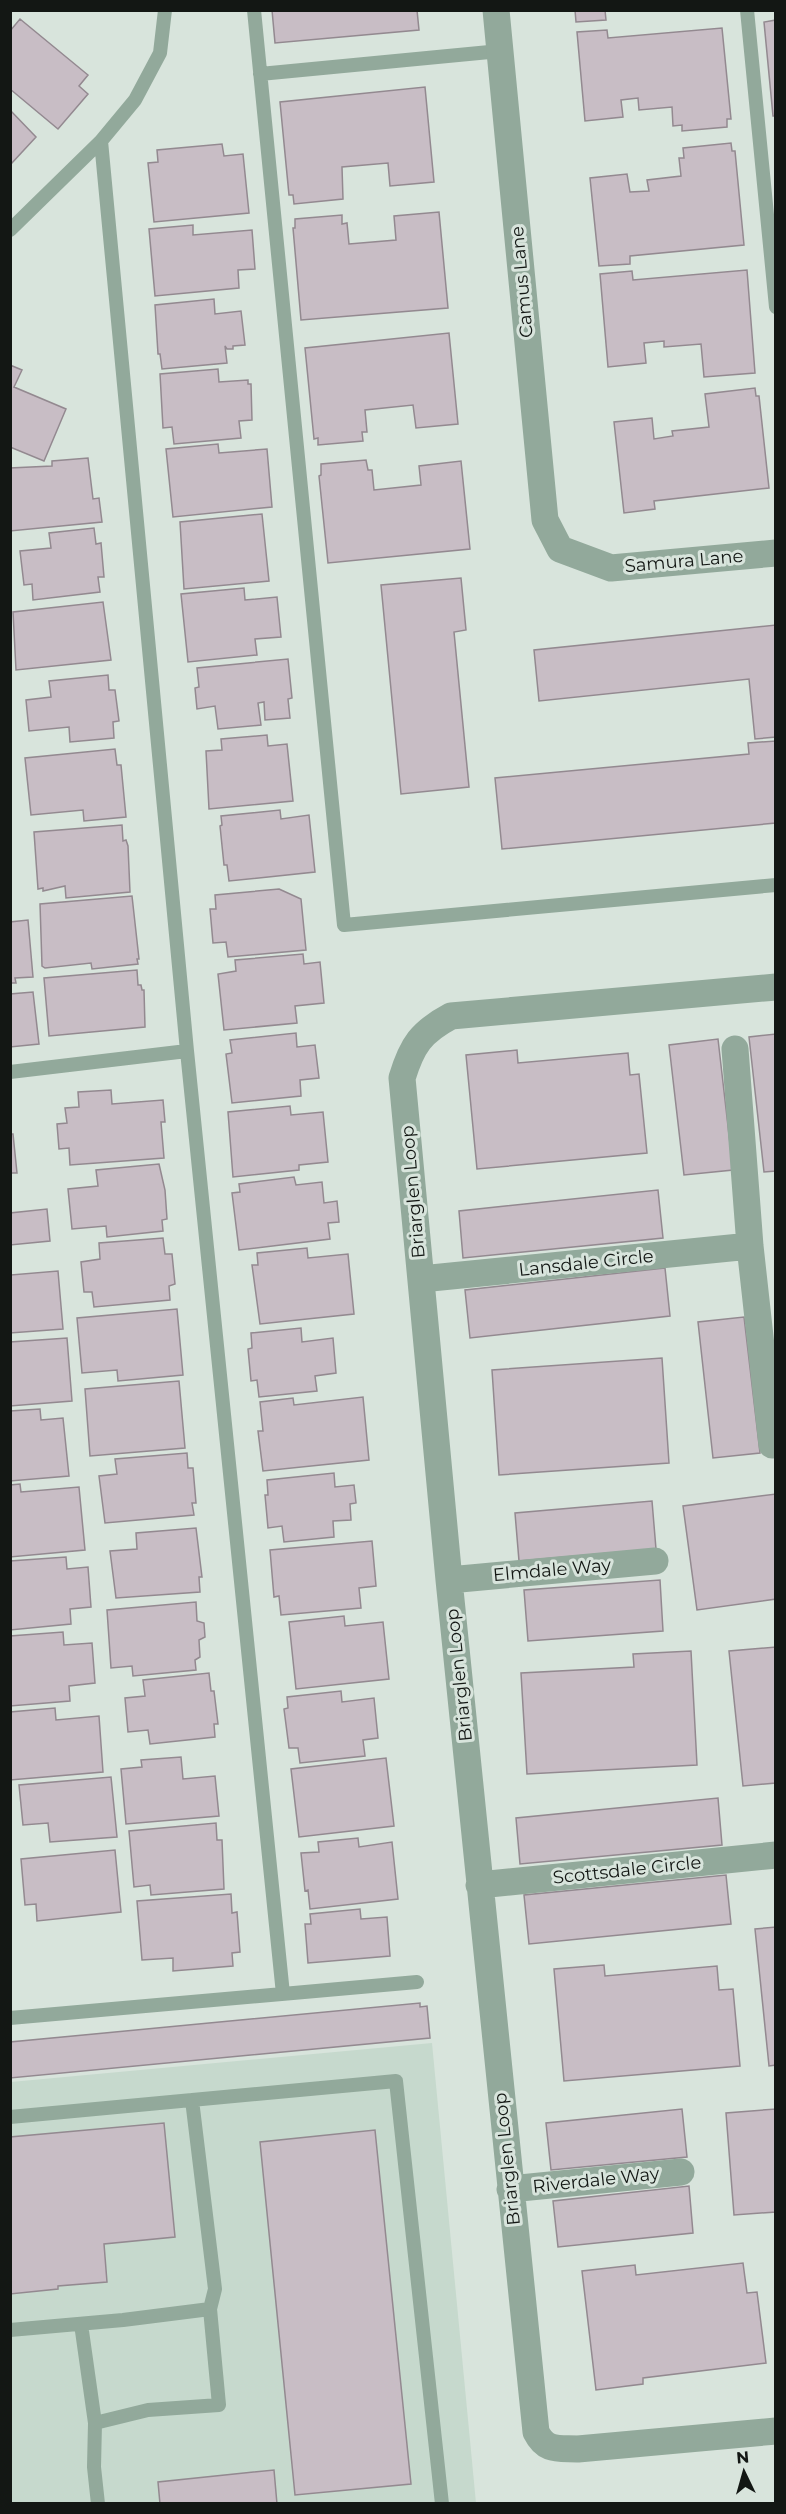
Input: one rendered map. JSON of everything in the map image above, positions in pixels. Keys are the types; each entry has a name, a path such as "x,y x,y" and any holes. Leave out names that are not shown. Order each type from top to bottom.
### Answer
{"street":[{"name":"Camus Lane","path":"496,10 545,520 560,549"},
{"name":"Samura Lane","path":"560,549 611,568 776,553"},
{"name":"Briarglen Loop","path":"776,987 451,1016 421,1035 409,1056 402,1078 449,1580 533,2415 541,2442 556,2448 578,2449 776,2431"},
{"path":"735,1049 750,1246 772,1445"},
{"name":"Lansdale Circle","path":"421,1279 750,1246"},
{"name":"Elmdale Way","path":"449,1580 655,1561"},
{"name":"Scottsdale Circle","path":"479,1885 776,1855"},
{"name":"Riverdale Way","path":"510,2189 681,2172"}],"lane":[{"path":"10,230 101,141 135,100 160,53 165,10"},
{"path":"254,10 344,925 776,885"},
{"path":"747,10 776,306"},
{"path":"260,74 500,51"},
{"path":"101,141 188,1051 283,1994"},
{"path":"10,1072 188,1051"},
{"path":"10,2018 417,1982"},
{"path":"10,2117 396,2081 442,2504"},
{"path":"94,2423 148,2410 219,2405 210,2309 215,2289 192,2100"},
{"path":"10,2330 210,2309"},
{"path":"81,2324 94,2423 94,2467 98,2504"}],"shaded area":[{"path":"432,2043 476,2503 11,2504 11,2082"}],"building":[{"path":"272,10 417,10 419,30 275,43"},
{"path":"575,10 605,10 606,20 576,22"},
{"path":"20,19 88,75 79,86 88,94 58,129 10,89 10,31"},
{"path":"776,20 776,116 773,116 764,22"},
{"path":"722,28 731,119 727,119 727,127 682,131 682,125 673,126 672,107 639,110 638,98 621,100 623,117 585,121 577,32 607,30 608,38"},
{"path":"425,87 434,182 390,186 388,163 342,167 343,199 294,204 293,195 289,195 280,102"},
{"path":"10,110 36,137 10,165"},
{"path":"731,143 732,151 735,151 744,245 630,256 630,264 599,266 590,178 627,174 630,192 649,191 647,180 681,176 679,158 684,158 683,148"},
{"path":"222,144 224,156 243,154 249,213 154,222 148,163 158,162 157,150"},
{"path":"439,212 448,308 301,320 293,228 295,228 295,219 342,215 342,224 347,223 349,244 396,240 394,216"},
{"path":"193,225 193,235 252,230 255,269 238,270 239,288 155,296 149,229"},
{"path":"747,270 755,373 704,377 701,344 664,347 664,341 644,343 646,363 608,367 600,274 632,271 633,280"},
{"path":"214,299 215,314 241,311 245,345 233,346 233,349 227,349 225,346 227,363 162,369 160,354 158,354 155,305"},
{"path":"449,333 458,424 416,428 413,405 365,410 367,432 362,432 363,441 318,445 318,438 314,439 305,348"},
{"path":"10,365 22,370 14,387 66,409 44,461 10,447"},
{"path":"218,369 219,382 248,380 248,384 251,384 252,420 239,421 241,438 174,444 172,427 163,428 160,374"},
{"path":"755,388 756,396 759,396 769,488 654,501 655,509 624,513 614,422 652,418 654,439 673,436 672,431 709,427 705,394"},
{"path":"218,444 219,453 267,449 272,507 173,517 166,449"},
{"path":"88,458 93,499 99,498 102,522 10,531 10,468 52,466 52,461"},
{"path":"366,460 368,470 372,470 374,490 421,485 419,466 461,461 470,549 328,563 319,476 321,475 321,464"},
{"path":"262,514 269,581 184,589 180,522"},
{"path":"94,528 96,544 101,543 104,577 98,577 100,592 33,600 32,584 24,585 20,551 51,548 49,533"},
{"path":"461,578 466,630 454,632 469,787 401,794 381,585"},
{"path":"244,588 245,600 277,597 281,637 255,639 257,655 188,662 181,594"},
{"path":"103,602 111,660 16,670 13,612"},
{"path":"776,625 776,737 755,739 749,679 539,701 534,650"},
{"path":"288,659 292,698 288,699 290,718 265,720 264,702 258,703 261,725 218,729 215,706 197,709 195,688 199,687 197,668"},
{"path":"108,675 109,690 115,690 119,721 113,722 114,738 70,742 69,727 29,731 26,700 51,697 49,681"},
{"path":"267,735 268,746 287,744 293,801 209,809 206,751 222,750 221,739"},
{"path":"776,741 776,823 502,849 495,778 749,754 748,743"},
{"path":"115,749 117,765 121,765 126,817 84,821 83,810 31,815 25,758"},
{"path":"280,810 281,819 309,815 315,872 229,881 227,865 224,865 221,816"},
{"path":"122,825 123,841 126,840 128,846 130,892 66,898 65,886 43,891 43,888 38,889 34,832"},
{"path":"279,889 301,899 306,950 228,957 226,942 213,943 210,909 216,909 215,895"},
{"path":"132,896 138,964 92,969 91,963 45,968 42,966 40,904"},
{"path":"28,920 33,977 15,978 16,983 10,983 10,922"},
{"path":"303,954 304,964 320,962 324,1003 295,1006 297,1023 224,1030 218,974 236,971 235,960"},
{"path":"137,970 138,985 141,985 144,990 145,1027 49,1036 44,978"},
{"path":"33,992 39,1044 10,1047 10,994"},
{"path":"296,1033 297,1047 315,1045 319,1078 300,1080 301,1096 232,1103 226,1054 232,1053 230,1040"},
{"path":"776,1034 776,1171 764,1172 749,1037"},
{"path":"718,1039 733,1170 684,1175 669,1045"},
{"path":"517,1050 518,1063 628,1053 630,1075 639,1074 647,1153 477,1169 466,1055"},
{"path":"111,1090 112,1104 163,1100 165,1122 161,1122 164,1158 70,1165 69,1148 59,1149 57,1124 67,1123 65,1108 79,1107 78,1092"},
{"path":"290,1106 291,1115 323,1112 328,1162 299,1165 299,1170 233,1177 228,1112"},
{"path":"10,1134 13,1134 17,1173 10,1173"},
{"path":"159,1164 165,1190 167,1219 162,1220 163,1231 107,1237 106,1226 72,1229 68,1189 98,1186 96,1170"},
{"path":"294,1177 296,1185 322,1182 324,1203 337,1201 339,1222 328,1223 330,1239 239,1250 232,1193 240,1192 239,1184"},
{"path":"658,1190 663,1238 463,1258 459,1211"},
{"path":"47,1209 50,1241 10,1245 10,1213"},
{"path":"163,1238 165,1254 172,1254 175,1284 169,1286 170,1300 94,1307 92,1292 84,1292 81,1262 100,1259 99,1243"},
{"path":"307,1248 308,1258 348,1254 354,1314 260,1324 252,1265 258,1265 257,1253"},
{"path":"10,1268 11,1275 58,1271 63,1329 10,1333"},
{"path":"665,1268 670,1316 470,1338 465,1290"},
{"path":"177,1309 183,1375 118,1381 117,1370 82,1373 77,1318"},
{"path":"744,1317 760,1453 713,1458 698,1322"},
{"path":"301,1328 302,1342 333,1338 336,1373 315,1376 317,1391 259,1397 257,1380 251,1381 248,1349 252,1348 251,1333"},
{"path":"67,1338 72,1401 10,1406 10,1342"},
{"path":"662,1358 669,1463 499,1475 492,1370"},
{"path":"179,1381 185,1448 90,1456 85,1389"},
{"path":"363,1397 369,1460 263,1471 258,1431 263,1431 260,1402 293,1398 294,1405"},
{"path":"40,1409 41,1420 63,1418 69,1476 10,1481 10,1411"},
{"path":"187,1453 188,1468 193,1468 196,1503 192,1503 194,1515 105,1523 99,1476 117,1474 115,1459"},
{"path":"334,1473 335,1487 354,1485 356,1503 350,1504 351,1520 333,1521 334,1537 284,1542 282,1526 268,1528 265,1495 268,1495 267,1480"},
{"path":"20,1484 21,1492 79,1487 85,1550 10,1557 10,1485"},
{"path":"776,1494 776,1599 697,1610 683,1506"},
{"path":"652,1501 656,1549 519,1561 515,1513"},
{"path":"196,1528 202,1577 199,1577 200,1592 116,1598 110,1551 137,1549 136,1533"},
{"path":"372,1541 376,1586 359,1588 361,1608 281,1615 279,1596 274,1597 270,1550"},
{"path":"66,1557 67,1569 88,1567 91,1607 70,1609 71,1624 10,1630 10,1561"},
{"path":"660,1580 663,1631 528,1641 524,1590"},
{"path":"196,1602 197,1621 204,1623 205,1637 199,1640 200,1657 195,1660 196,1670 133,1676 132,1666 111,1668 107,1610"},
{"path":"344,1616 345,1626 383,1622 389,1679 296,1689 289,1622"},
{"path":"63,1632 64,1645 92,1643 95,1683 69,1686 70,1701 10,1706 10,1636"},
{"path":"776,1647 776,1783 743,1786 729,1651"},
{"path":"691,1651 697,1765 527,1774 521,1673 634,1667 633,1654"},
{"path":"209,1673 218,1724 214,1724 215,1737 150,1744 148,1730 128,1732 125,1698 145,1696 143,1680"},
{"path":"341,1691 342,1702 374,1698 378,1738 363,1740 365,1756 300,1763 298,1748 289,1748 284,1709 288,1708 287,1697"},
{"path":"55,1708 56,1720 99,1716 103,1772 10,1780 10,1712"},
{"path":"181,1757 183,1779 215,1776 219,1816 126,1824 121,1769 142,1767 141,1760"},
{"path":"386,1758 394,1826 299,1837 291,1769"},
{"path":"111,1777 117,1837 50,1842 48,1823 23,1825 19,1785"},
{"path":"718,1798 722,1845 520,1864 516,1818"},
{"path":"216,1823 217,1840 222,1840 224,1889 151,1895 150,1885 134,1887 129,1831"},
{"path":"358,1838 359,1847 392,1842 398,1899 310,1909 308,1890 305,1891 301,1853 319,1852 318,1842"},
{"path":"115,1850 121,1912 37,1921 36,1904 25,1905 21,1859"},
{"path":"726,1875 731,1924 529,1944 524,1895"},
{"path":"231,1894 232,1913 237,1912 240,1952 232,1953 233,1966 173,1971 173,1958 142,1960 137,1901"},
{"path":"360,1909 361,1919 387,1917 390,1956 308,1963 305,1924 311,1924 310,1914"},
{"path":"776,1927 776,2065 769,2066 755,1929"},
{"path":"604,1965 605,1976 717,1966 719,1990 733,1989 740,2066 564,2081 554,1969"},
{"path":"420,2003 420,2007 427,2006 430,2038 10,2078 10,2042"},
{"path":"682,2109 687,2157 551,2170 546,2123"},
{"path":"776,2109 776,2212 734,2215 726,2113"},
{"path":"164,2123 175,2237 104,2244 107,2282 58,2286 58,2289 10,2294 10,2137"},
{"path":"375,2130 411,2484 295,2495 260,2142"},
{"path":"689,2186 693,2233 558,2247 553,2201"},
{"path":"743,2263 747,2293 757,2292 766,2363 643,2378 643,2384 596,2390 582,2271 635,2265 636,2275"},
{"path":"274,2470 277,2504 160,2504 158,2482"}]}
